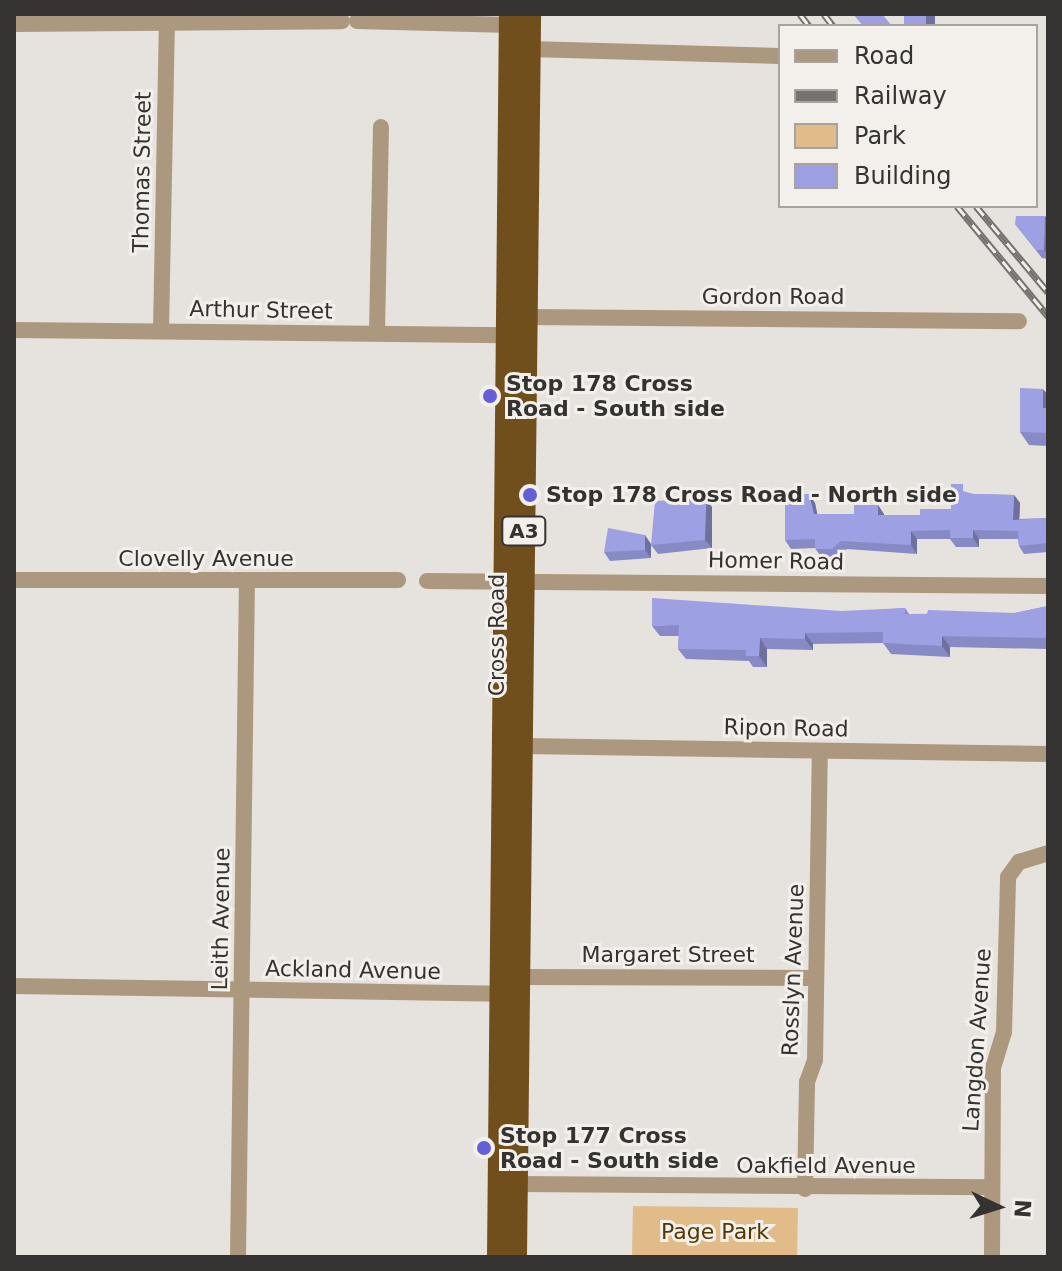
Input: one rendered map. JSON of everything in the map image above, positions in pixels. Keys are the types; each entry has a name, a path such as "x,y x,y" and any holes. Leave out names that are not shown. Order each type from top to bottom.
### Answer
{"highway":[{"name":"Cross Road","path":"516,18 529,49 526,317 514,581 512,746 500,959 507,1184 516,1257"},
{"name":"Cross Road","path":"514,581 507,335 516,18"},
{"path":"507,335 526,317"},
{"name":"Cross Road","path":"498,1257 507,1184 520,977 512,746"},
{"path":"500,959 520,977 500,994 519,1008"}],"street":[{"path":"14,24 167,18 349,21 516,18"},
{"name":"Thomas Street","path":"161,331 167,18"},
{"path":"529,49 778,56"},
{"path":"377,333 381,127"},
{"name":"Gordon Road","path":"526,317 1019,321"},
{"name":"Arthur Street","path":"14,330 507,335"},
{"name":"Clovelly Avenue","path":"14,580 398,580"},
{"path":"427,581 514,581"},
{"name":"Homer Road","path":"514,581 1048,586"},
{"name":"Leith Avenue","path":"238,1257 247,582"},
{"name":"Ripon Road","path":"512,746 1048,754"},
{"name":"Rosslyn Avenue","path":"805,1189 815,978 820,751"},
{"name":"Langdon Avenue","path":"992,1257 993,1068 1004,1032 1008,877 1019,862 1034,853 1048,853"},
{"name":"Margaret Street","path":"520,977 815,978"},
{"name":"Ackland Avenue","path":"14,986 500,994"},
{"name":"Oakfield Avenue","path":"507,1184 805,1189 991,1187"}],"green space":[{"name":"Page Park","path":"633,1206 798,1208 797,1257 632,1257"}],"building":[{"path":"853,14 882,14 890,24 861,24"},
{"path":"904,14 926,14 926,24 904,24"},
{"path":"1016,216 1045,216 1044,250 1036,250 1015,224"},
{"path":"1020,388 1043,389 1043,408 1048,408 1048,433 1020,432"},
{"path":"951,484 963,484 963,491 973,494 1014,495 1013,520 1048,518 1048,543 1019,546 1018,531 973,530 973,538 950,538 950,530 911,531 911,545 841,541 832,549 815,549 815,539 785,540 785,494 809,494 814,514 854,514 854,505 878,505 878,515 920,515 920,509 951,509"},
{"path":"706,498 705,540 651,545 655,501"},
{"path":"608,528 645,535 645,550 604,552"},
{"path":"652,598 841,611 905,608 905,614 927,614 928,610 1015,613 1048,606 1048,638 942,636 942,646 883,643 883,632 805,633 805,639 760,638 759,656 746,656 746,650 678,649 679,625 652,626"}],"railway":[{"path":"800,14 808,24"},
{"path":"824,14 832,24"},
{"path":"959,208 1048,316"},
{"path":"978,208 1048,292"}],"place":[{"name":"Stop 178 Cross Road - South side","path":"490,396"},
{"name":"Stop 178 Cross Road - North side","path":"530,495"},
{"name":"Stop 177 Cross Road - South side","path":"484,1148"}]}
